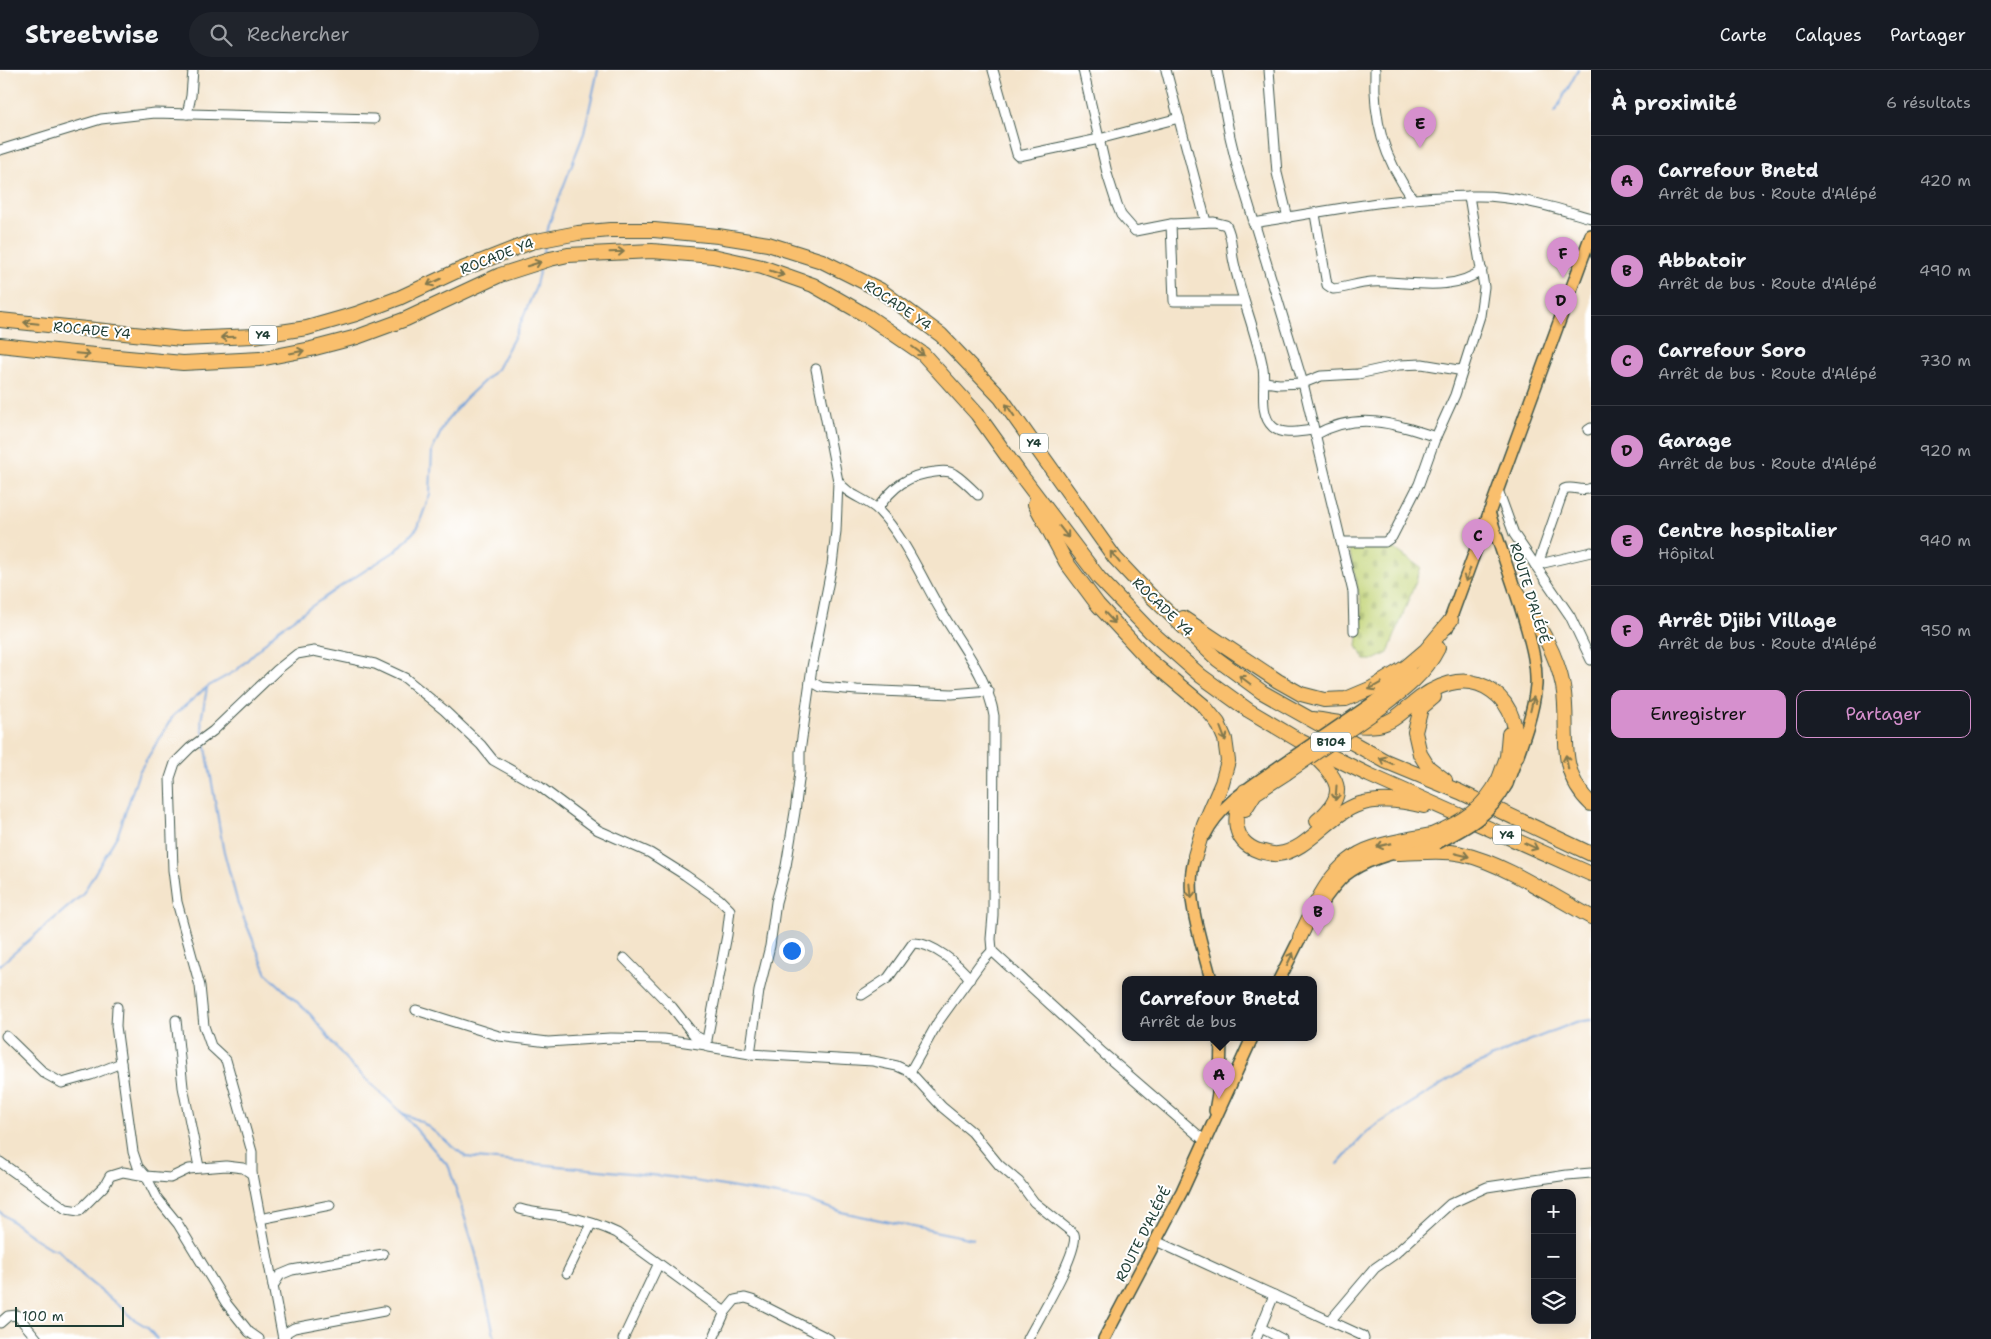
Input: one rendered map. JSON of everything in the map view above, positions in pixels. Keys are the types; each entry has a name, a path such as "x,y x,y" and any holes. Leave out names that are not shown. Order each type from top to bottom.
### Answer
{"highway":[{"name":"ROCADE Y4","path":"0,320 182,339 254,336 307,328 356,314 399,298 511,248 531,242 578,233 610,230 654,230 718,236 768,244 822,261 880,290 941,335 1001,398 1115,558 1149,594 1217,659 1262,692 1385,761 1460,792 1591,854"},
{"name":"ROCADE Y4","path":"0,345 72,354 183,363 260,359 311,349 357,337 406,319 500,275 568,255 652,251 713,256 762,267 813,285 869,317 923,354 977,414 1099,578 1150,631 1201,676 1248,710 1300,741 1369,775 1591,874"},
{"path":"1020,474 1066,562 1098,605 1149,660 1204,706 1218,723 1225,739 1228,761 1222,783 1204,825 1195,856"},
{"path":"1516,590 1555,658 1563,687 1566,763 1571,777 1591,804"},
{"path":"1149,594 1278,681 1301,694 1324,700 1346,699 1372,688 1406,667 1426,650 1451,620"},
{"name":"B104","path":"1283,769 1405,689 1423,672 1438,648"},
{"path":"1308,719 1365,726 1378,725 1391,720 1419,698 1439,686 1472,681 1485,686 1497,694 1507,708 1514,721 1517,737 1517,755"},
{"path":"1300,937 1318,898 1328,881 1341,866 1358,854 1378,846 1434,839 1442,831 1477,810 1503,781 1510,738 1506,717 1494,699 1466,687 1451,688 1438,694 1421,708 1415,732 1420,754 1428,767 1460,792"},
{"path":"1283,769 1247,803 1244,813 1246,832 1255,841 1267,845 1280,845 1291,842 1331,810 1335,802 1337,793 1336,780 1329,770 1300,741"},
{"path":"1245,791 1238,804 1236,814 1236,825 1240,835 1250,848 1277,854 1290,851 1304,843 1331,821 1358,805 1373,801 1407,802 1458,814"},
{"path":"1396,853 1443,852 1487,862 1591,917"}],"main road":[{"name":"B104","path":"1438,648 1451,620 1591,235"},
{"name":"ROUTE D'ALÉPÉ","path":"1489,512 1516,590 1534,655 1536,684 1533,705 1517,755 1503,781"},
{"name":"B104","path":"1210,976 1192,901 1191,882 1195,856 1208,828 1225,808 1245,791 1283,769"},
{"path":"1281,976 1300,937 1322,903 1344,876 1361,864 1434,839"},
{"name":"ROUTE D'ALÉPÉ","path":"1206,1142 1220,1082 1221,1041"},
{"name":"ROUTE D'ALÉPÉ","path":"1104,1339 1206,1142 1251,1041"}],"street":[{"path":"188,114 193,70"},
{"path":"993,70 1018,155 1024,156 1099,139 1179,118"},
{"path":"1083,70 1108,177 1121,215 1132,230 1138,232 1171,224 1206,222 1223,223 1228,228 1243,300 1260,357 1264,382 1264,411 1272,427 1280,431 1314,432 1344,423 1371,421 1404,427 1436,437"},
{"path":"1166,70 1206,222"},
{"path":"1217,70 1230,137 1253,223 1303,383 1353,592 1354,631"},
{"path":"1269,70 1277,173 1288,218"},
{"path":"1375,70 1374,102 1379,131 1402,184 1413,199"},
{"path":"0,150 101,119 155,113 374,119"},
{"path":"1253,223 1413,199 1470,196 1512,199 1544,205 1591,218"},
{"path":"1341,542 1380,542 1390,540 1419,484 1436,437 1455,395 1483,302 1482,270 1470,196"},
{"path":"1315,214 1327,284 1330,288 1343,288 1355,284 1374,282 1420,284 1465,281 1482,270"},
{"path":"1171,224 1174,300 1243,300"},
{"path":"1264,382 1279,384 1303,383 1322,376 1358,374 1399,365 1422,364 1458,370 1463,368"},
{"path":"750,1054 775,909 786,866 795,812 800,772 800,752 810,681 832,565 838,481 816,369"},
{"path":"877,509 894,489 922,473 948,472 954,474 978,495"},
{"path":"838,481 845,488 877,509 908,551 988,691 994,716 992,951 1103,1053 1206,1142"},
{"path":"1537,564 1564,490 1568,488 1585,490 1591,488"},
{"path":"1498,490 1514,534 1537,564 1570,616 1591,660"},
{"path":"1537,564 1591,552"},
{"path":"283,1339 252,1174 252,1152 226,1060 211,1046 204,1026 200,986 177,902 173,870 170,778 174,764 180,758 297,654 314,651 375,664 405,678 482,745 493,760 539,786 598,830 650,853 685,874 719,899 730,910 727,936 706,1043"},
{"path":"810,681 821,687 858,690 952,694 988,691"},
{"path":"862,995 888,978 913,943 922,943 947,958 959,966 970,979"},
{"path":"910,1072 938,1022 992,951"},
{"path":"624,958 672,1007 694,1035 706,1043 726,1051 873,1061 897,1066 910,1072 942,1107 972,1132 998,1165 1019,1182 1034,1202 1074,1234 1075,1244 1069,1262 1028,1339"},
{"path":"117,1007 116,1026 133,1152 138,1167 146,1176 157,1198 178,1224 226,1303 248,1332 259,1339"},
{"path":"416,1010 499,1036 548,1042 610,1038 664,1039 706,1043"},
{"path":"176,1020 183,1087 199,1167"},
{"path":"6,1036 44,1074 62,1083 91,1075 121,1063"},
{"path":"0,1162 66,1209 79,1211 100,1190 110,1176 123,1172 170,1178 189,1169 226,1166 243,1168 252,1174"},
{"path":"1330,1321 1375,1268 1395,1254 1450,1204 1486,1187 1591,1173"},
{"path":"260,1219 330,1205"},
{"path":"520,1209 533,1214 567,1216 617,1233 658,1265 726,1312"},
{"path":"567,1273 591,1224"},
{"path":"1156,1241 1363,1336 1364,1339"},
{"path":"273,1286 280,1275 292,1270 382,1254"},
{"path":"623,1339 658,1265"},
{"path":"1256,1339 1274,1295"},
{"path":"713,1339 726,1312 735,1300 745,1298 829,1339"},
{"path":"283,1339 287,1332 294,1328 384,1311"},
{"path":"0,1322 8,1316 17,1315 37,1339"},
{"path":"1260,1328 1282,1339"}],"green space":[{"path":"1349,548 1395,549 1421,568 1388,653 1374,660 1365,660 1357,646 1362,608"}],"waterway":[{"path":"547,234 549,224 584,133 598,70"},
{"path":"1555,112 1578,70"},
{"path":"543,256 545,246"},
{"path":"0,965 82,895 118,834 139,772 173,716 207,687 237,670 279,629 397,550 418,527 430,494 432,451 445,423 464,400 497,369 516,334 535,289 540,268"},
{"path":"204,735 201,721 207,688"},
{"path":"205,742 223,848 238,904 267,974 311,1015 348,1062 401,1112 449,1167 476,1254 495,1339"},
{"path":"1338,1164 1367,1132 1379,1123 1463,1071 1526,1042 1576,1022 1591,1020"},
{"path":"402,1113 422,1122 466,1157 671,1177 806,1200 841,1212 973,1239"},
{"path":"0,1212 34,1238 50,1248 58,1250 85,1278 132,1318 147,1327 157,1339"}],"place":[{"name":"Centre hospitalier","path":"1420,148"},
{"name":"Arrêt Djibi Village","path":"1563,278"},
{"name":"Garage","path":"1561,325"},
{"name":"Carrefour Soro","path":"1478,560"},
{"name":"Abbatoir","path":"1318,936"},
{"name":"Carrefour Bnetd","path":"1219,1099"}]}
